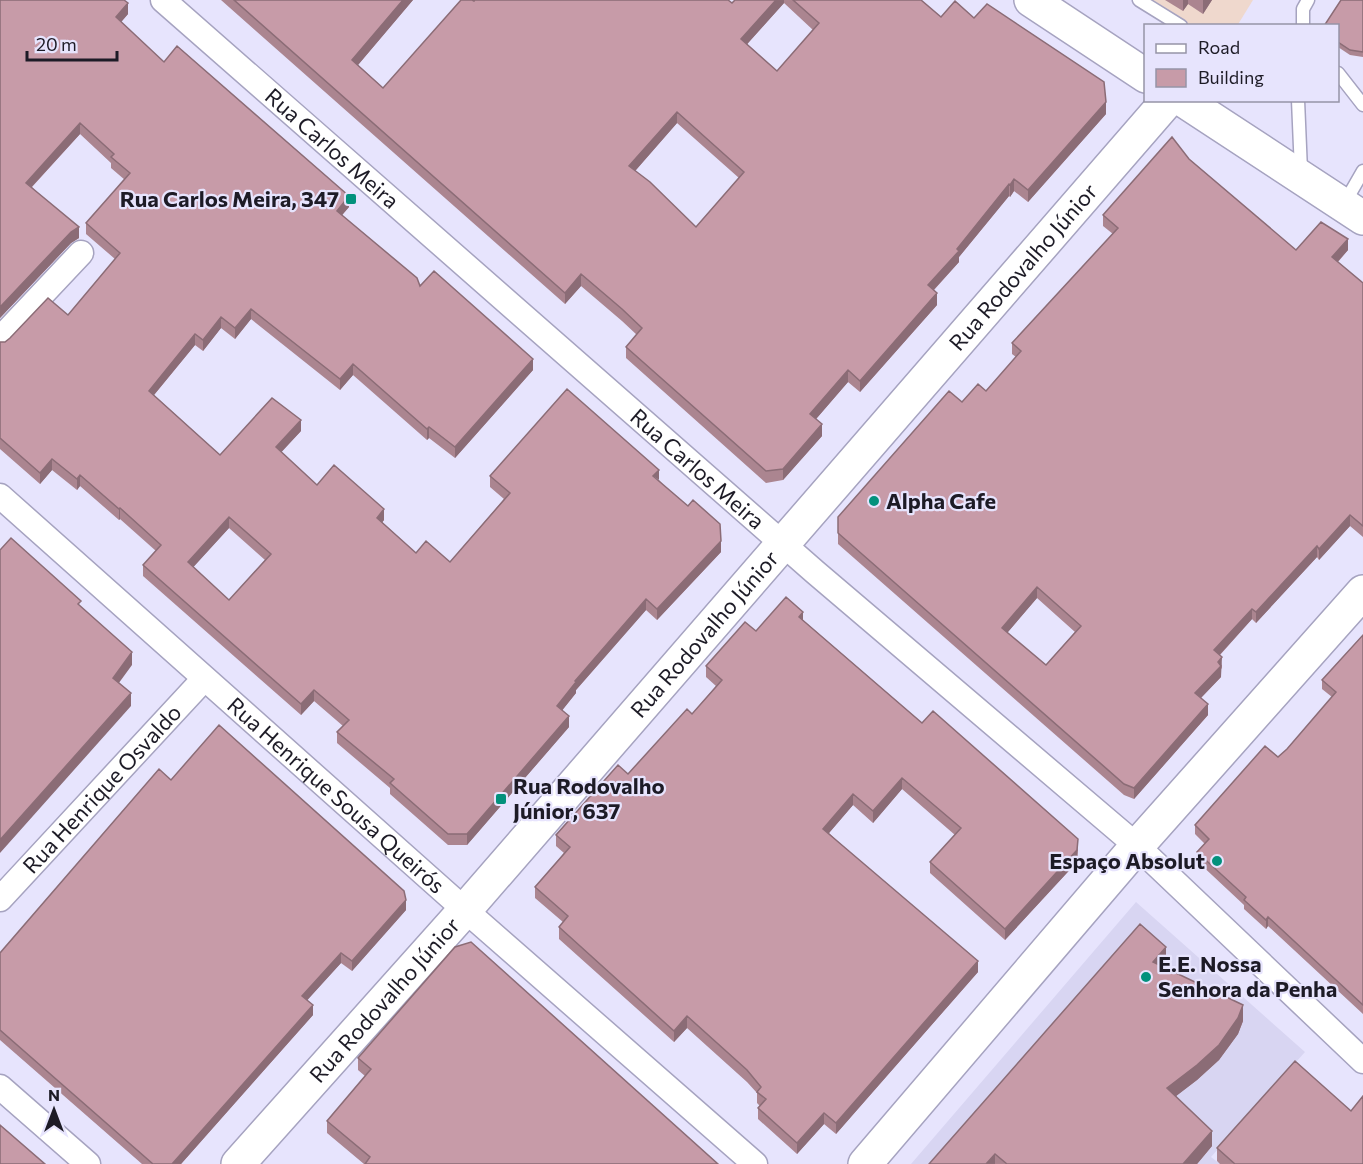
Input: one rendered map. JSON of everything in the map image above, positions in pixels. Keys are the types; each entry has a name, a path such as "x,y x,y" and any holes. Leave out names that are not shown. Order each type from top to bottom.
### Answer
{"main road":[{"path":"1031,0 1144,75"},
{"name":"Rua Rodovalho Júnior","path":"238,1164 465,910 1166,102"},
{"path":"1186,102 1353,211"},
{"path":"865,1164 1137,846 1363,592"}],"street":[{"name":"Rua Carlos Meira","path":"162,0 784,544 1137,846 1363,1061"},
{"path":"0,339 81,253"},
{"name":"Rua Henrique Sousa Queirós","path":"0,496 465,910 755,1164"},
{"name":"Rua Henrique Osvaldo","path":"0,899 204,679"},
{"path":"0,1087 88,1164"}],"lane":[{"path":"1138,0 1178,24"},
{"path":"1303,24 1304,9 1308,0"},
{"path":"1342,77 1363,105"},
{"path":"1299,102 1301,177"},
{"path":"1353,211 1363,171"}],"shaded area":[{"path":"1133,0 1253,0 1238,24 1170,24"},
{"name":"E.E. Nossa Senhora da Penha","path":"1136,902 1305,1052 1211,1157 1220,1164 911,1164"}],"building":[{"path":"0,0 124,0 128,3 116,17 164,62 177,46 349,196 337,211 417,278 420,286 434,271 533,359 455,447 429,427 427,429 353,364 340,379 251,309 235,328 221,317 203,340 195,334 149,391 220,455 272,398 301,420 276,447 317,485 334,465 384,509 377,518 416,553 426,541 450,562 510,493 490,476 567,389 659,470 653,476 688,506 693,500 720,524 721,541 657,609 646,599 575,681 557,706 569,716 467,834 448,834 390,783 394,779 337,732 349,720 314,690 301,704 143,565 161,545 120,508 80,475 77,479 52,459 40,473 0,438 0,342 5,342 10,338 48,298 68,315 120,253 86,223 130,173 111,157 114,154 80,123 26,183 79,227 71,232 0,307","holes":["229,517 271,554 229,600 188,562"]},
{"path":"234,0 403,0 352,60 383,88 461,0 728,0 732,3 735,0 776,0 741,39 777,71 819,23 793,0 921,0 941,17 955,1 974,18 987,4 1104,82 1106,102 1028,190 1014,179 1009,184 957,249 959,251 928,285 937,293 860,381 848,370 810,414 822,424 783,469 766,471 626,347 642,328 581,274 565,293","holes":["677,112 744,172 696,227 650,182 629,166"]},
{"path":"1341,0 1363,0 1363,52 1350,50 1339,43 1339,24 1325,24"},
{"path":"1172,137 1189,159 1296,250 1321,222 1348,239 1332,257 1363,283 1363,526 1350,515 1319,549 1317,546 1256,612 1252,609 1214,650 1222,657 1218,662 1221,666 1195,693 1208,704 1134,788 1124,784 838,533 838,517 949,391 962,402 978,384 986,391 1021,351 1012,343 1118,228 1103,215","holes":["1037,587 1081,626 1046,665 1002,628"]},
{"path":"11,538 81,601 78,604 132,652 113,678 131,693 0,840 0,550"},
{"path":"786,597 803,612 799,617 922,723 933,711 1078,839 1077,850 1005,929 930,862 961,828 902,778 873,811 853,794 823,829 978,961 836,1123 824,1113 797,1143 758,1108 766,1099 757,1092 761,1087 747,1070 687,1016 674,1031 559,927 568,916 535,887 570,847 556,835 618,765 628,774 687,709 692,714 722,680 706,666 745,622 756,631"},
{"path":"1363,635 1363,1005 1268,917 1266,920 1244,900 1246,897 1197,852 1209,839 1195,825 1265,746 1278,757 1287,749 1336,692 1322,680"},
{"path":"219,725 404,891 406,900 352,961 341,953 302,996 313,1005 172,1164 153,1164 0,1030 0,953 159,769 171,780"},
{"name":"E.E. Nossa Senhora da Penha","path":"1140,924 1166,947 1153,962 1243,1005 1238,1018 1219,1045 1167,1088 1212,1131 1183,1164 1007,1164 995,1154 986,1164 929,1164"},
{"path":"471,942 718,1164 365,1164 370,1157 327,1121 371,1069 358,1058 455,947"},
{"path":"1295,1061 1351,1111 1363,1096 1363,1164 1235,1164 1217,1148"},
{"path":"0,1125 45,1164 0,1164"}],"place":[{"name":"Rua Carlos Meira, 347","path":"351,199"},
{"name":"Alpha Cafe","path":"874,501"},
{"name":"Rua Rodovalho Júnior, 637","path":"501,799"},
{"name":"Espaço Absolut","path":"1217,861"},
{"name":"E.E. Nossa Senhora da Penha","path":"1146,977"}]}
